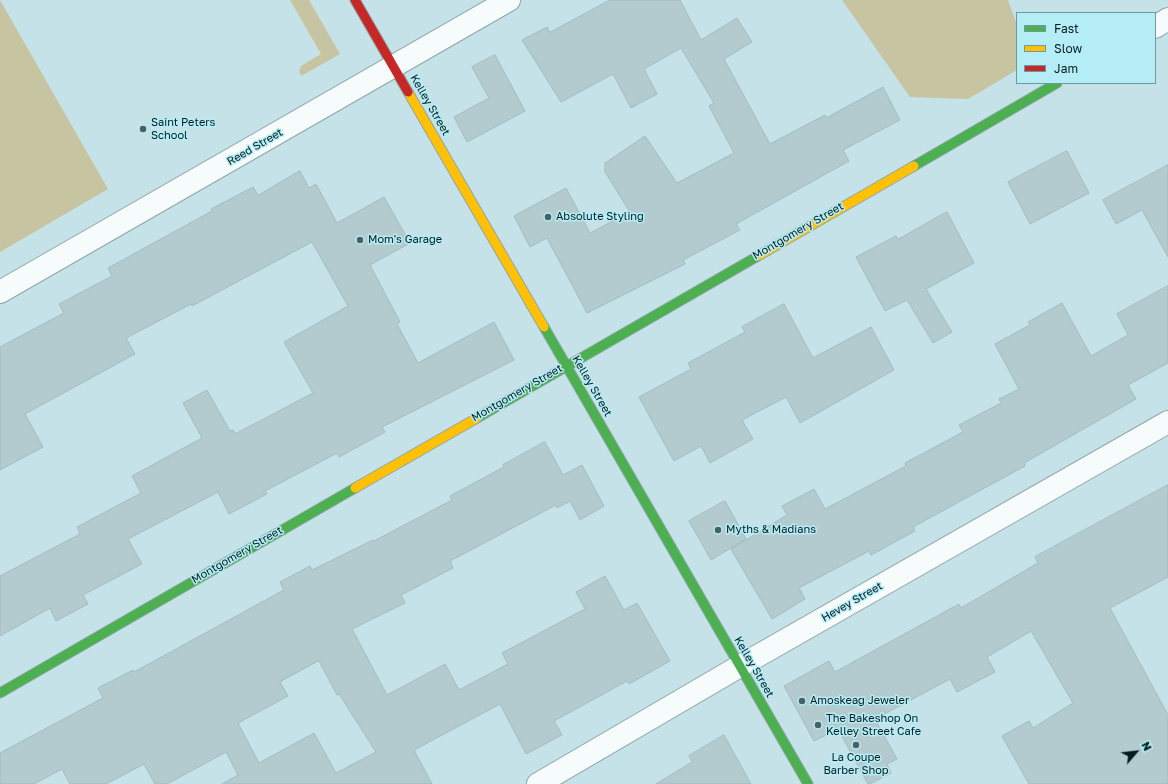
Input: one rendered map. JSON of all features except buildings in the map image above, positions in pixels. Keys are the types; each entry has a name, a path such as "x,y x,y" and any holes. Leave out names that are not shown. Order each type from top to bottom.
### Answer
{"street":[{"name":"Kelley Street","path":"355,0 808,784"},
{"name":"Reed Street","path":"0,292 394,68 509,0"},
{"path":"1156,25 1168,19"},
{"name":"Montgomery Street","path":"0,692 1055,84"},
{"name":"Hevey Street","path":"538,784 740,666 1168,422"}],"shaded area":[{"path":"0,0 108,189 0,252"},
{"path":"290,0 309,0 340,54 301,76 299,71 301,66 321,54"},
{"path":"842,0 1008,0 1016,22 1016,71 968,99 910,97"}],"traffic: fast":[{"path":"914,166 1055,84"},
{"path":"477,418 758,256"},
{"path":"544,327 808,784"},
{"path":"0,693 355,488"}],"traffic: slow":[{"path":"408,92 544,327"},
{"path":"758,256 914,166"},
{"path":"355,488 477,418"}],"traffic: jam":[{"path":"355,0 408,92"}],"place":[{"name":"Saint Peters School","path":"143,129"},
{"name":"Absolute Styling","path":"548,217"},
{"name":"Mom's Garage","path":"360,240"},
{"name":"Myths & Madians","path":"718,530"},
{"name":"Amoskeag Jeweler","path":"802,701"},
{"name":"The Bakeshop On Kelley Street Cafe","path":"818,725"},
{"name":"La Coupe Barber Shop","path":"856,745"}]}
